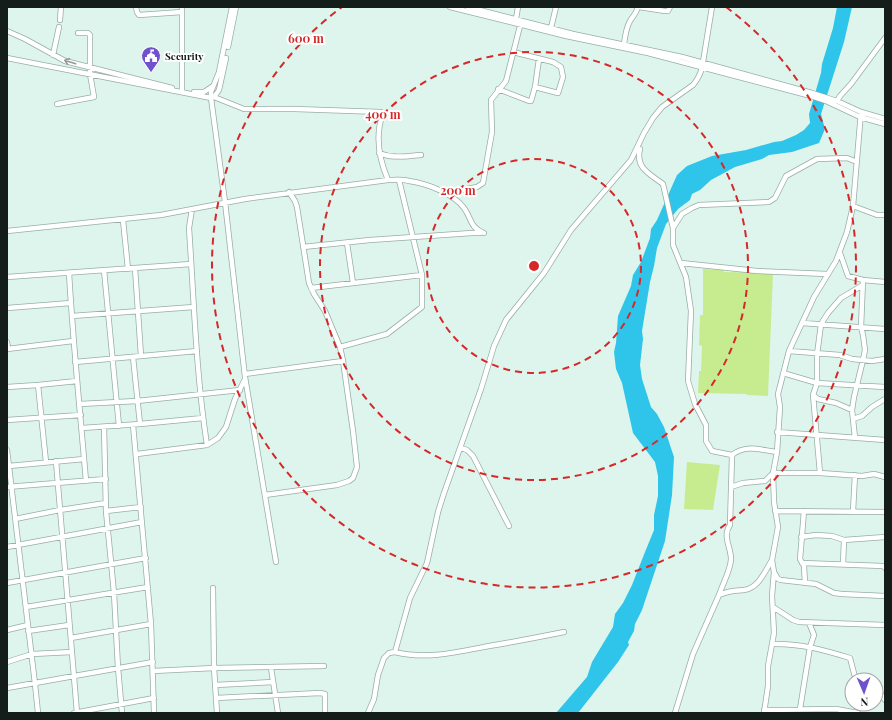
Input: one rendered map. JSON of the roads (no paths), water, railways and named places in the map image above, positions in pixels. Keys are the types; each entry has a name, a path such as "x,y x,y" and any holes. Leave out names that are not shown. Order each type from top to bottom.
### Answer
{"street":[{"path":"60,20 61,7"},
{"path":"136,7 136,12 139,15 182,9 182,91"},
{"path":"212,97 219,90 231,24 232,7"},
{"path":"236,7 216,83 211,92 245,376 276,562"},
{"path":"450,7 656,50 702,65"},
{"path":"470,7 491,10 521,22 566,36 648,52 702,65 837,102 860,115 885,119"},
{"path":"516,19 518,7"},
{"path":"551,28 556,7"},
{"path":"624,44 626,30 639,7 665,11 668,11 670,7"},
{"path":"395,652 410,598 427,563 438,512 481,389 494,346 506,320 544,273 571,230 631,160 644,133 662,106 693,85 697,80 702,65 712,7"},
{"path":"446,193 477,187 483,183 492,132 491,100 498,89 506,81 521,22"},
{"path":"53,55 59,27"},
{"path":"7,31 65,61 139,82"},
{"path":"57,104 93,98 90,74 89,34 78,33"},
{"path":"837,102 885,38"},
{"path":"513,52 558,64 561,67 563,77 558,93 534,87"},
{"path":"7,58 212,97 244,109 381,112 382,116 378,138 379,153 388,180"},
{"path":"498,89 529,101 532,100 539,59"},
{"path":"182,91 197,93 204,92 216,83"},
{"path":"827,100 860,115 885,124"},
{"path":"719,594 728,590 746,590 753,587 759,581 772,560 778,534 773,473 777,452 777,432 780,407 778,394 789,352 814,297 840,253 848,232 853,206 860,115"},
{"path":"644,133 638,156 643,170 663,184 673,228 673,245 686,277 691,311 688,381 695,404 706,425 706,441 712,451 732,455"},
{"path":"379,153 394,157 421,155"},
{"path":"673,228 682,214 699,205 769,202 775,198 786,176 817,159 847,158 857,162"},
{"path":"340,347 387,334 421,308 423,304 422,275 399,180"},
{"path":"7,231 162,215 225,202 289,192 399,180 419,183 446,193 461,204 465,209 475,230 484,233 347,242 303,247"},
{"path":"265,495 331,486 349,481 353,478 357,467 340,347 325,311 311,288 297,207 289,192"},
{"path":"853,206 877,215 885,215"},
{"path":"192,209 189,228 194,307 203,418 207,445"},
{"path":"123,220 128,269"},
{"path":"347,242 353,283"},
{"path":"840,253 848,276 863,283"},
{"path":"681,263 757,271 827,274"},
{"path":"7,277 192,264"},
{"path":"135,268 141,356"},
{"path":"104,270 119,426"},
{"path":"69,273 73,342 86,481"},
{"path":"311,288 422,275"},
{"path":"820,473 813,395 817,383 817,355 821,324 841,298 863,283 884,281"},
{"path":"863,283 861,327 865,344 864,360 854,397 852,410 853,419 862,416 872,407 885,399"},
{"path":"7,308 71,304"},
{"path":"72,316 194,307"},
{"path":"802,323 885,329"},
{"path":"7,342 7,349 73,342"},
{"path":"75,362 197,351"},
{"path":"789,352 817,355 840,355 872,361 885,359"},
{"path":"133,357 140,424"},
{"path":"245,376 343,361"},
{"path":"783,373 817,383 885,387"},
{"path":"137,454 207,445 218,438 226,427 245,376"},
{"path":"7,387 77,381"},
{"path":"38,385 46,462"},
{"path":"80,404 137,401 240,390"},
{"path":"813,395 818,399 836,403 852,410"},
{"path":"852,410 856,438"},
{"path":"7,420 81,415"},
{"path":"82,428 134,425 203,418"},
{"path":"134,425 151,624 154,713"},
{"path":"104,427 107,528 114,593 122,713"},
{"path":"777,432 885,440"},
{"path":"461,448 467,450 473,456 509,526"},
{"path":"675,713 693,654 730,566 731,553 727,534 730,525 732,455 738,450 745,448 777,452"},
{"path":"7,450 9,487 23,580 38,713"},
{"path":"8,466 84,459"},
{"path":"56,461 76,713 154,698"},
{"path":"731,487 743,483 764,480 773,473 874,474 885,477"},
{"path":"853,511 855,475"},
{"path":"9,487 106,479"},
{"path":"15,519 106,503"},
{"path":"106,511 141,507"},
{"path":"775,511 885,512"},
{"path":"804,511 800,559 804,566 805,582"},
{"path":"7,547 142,522"},
{"path":"801,537 816,535 832,536 844,540 885,537"},
{"path":"843,564 844,540"},
{"path":"7,583 146,558"},
{"path":"772,560 774,572 772,591 774,633 768,666 768,686 764,712 800,709 836,709 844,711"},
{"path":"802,563 882,566 885,568"},
{"path":"774,572 778,579 820,585 834,593 885,596"},
{"path":"26,607 148,587"},
{"path":"213,588 214,668 217,713"},
{"path":"773,607 793,620 809,623 885,625"},
{"path":"800,709 810,647 814,635 809,623"},
{"path":"71,638 151,624"},
{"path":"7,630 28,625"},
{"path":"28,631 69,625"},
{"path":"368,713 374,699 378,675 384,658 389,653 395,652 418,656 443,654 564,632"},
{"path":"772,644 810,647 850,658 854,672"},
{"path":"7,662 32,654 72,652"},
{"path":"7,688 153,662"},
{"path":"153,671 214,668 324,666"},
{"path":"271,668 278,713"},
{"path":"215,685 273,682"},
{"path":"216,698 325,694 325,713"},
{"path":"846,712 858,713"}],"water":[{"path":"837,7 852,7 844,42 821,114 825,129 819,143 792,152 769,155 762,159 735,167 711,180 700,190 692,194 690,200 678,209 666,224 657,248 650,282 642,331 643,339 640,365 642,379 651,407 657,414 664,427 674,457 672,495 665,541 642,610 628,642 629,645 618,662 578,713 556,713 587,677 592,662 613,627 615,614 623,603 632,585 654,530 654,515 658,496 658,476 655,462 633,433 622,383 616,369 614,352 618,316 631,286 633,275 641,262 650,238 651,229 657,220 677,175 687,166 712,156 746,150 782,141 804,130 810,123 809,114 833,28"}],"place":[{"name":"Security","path":"151,73"}]}
